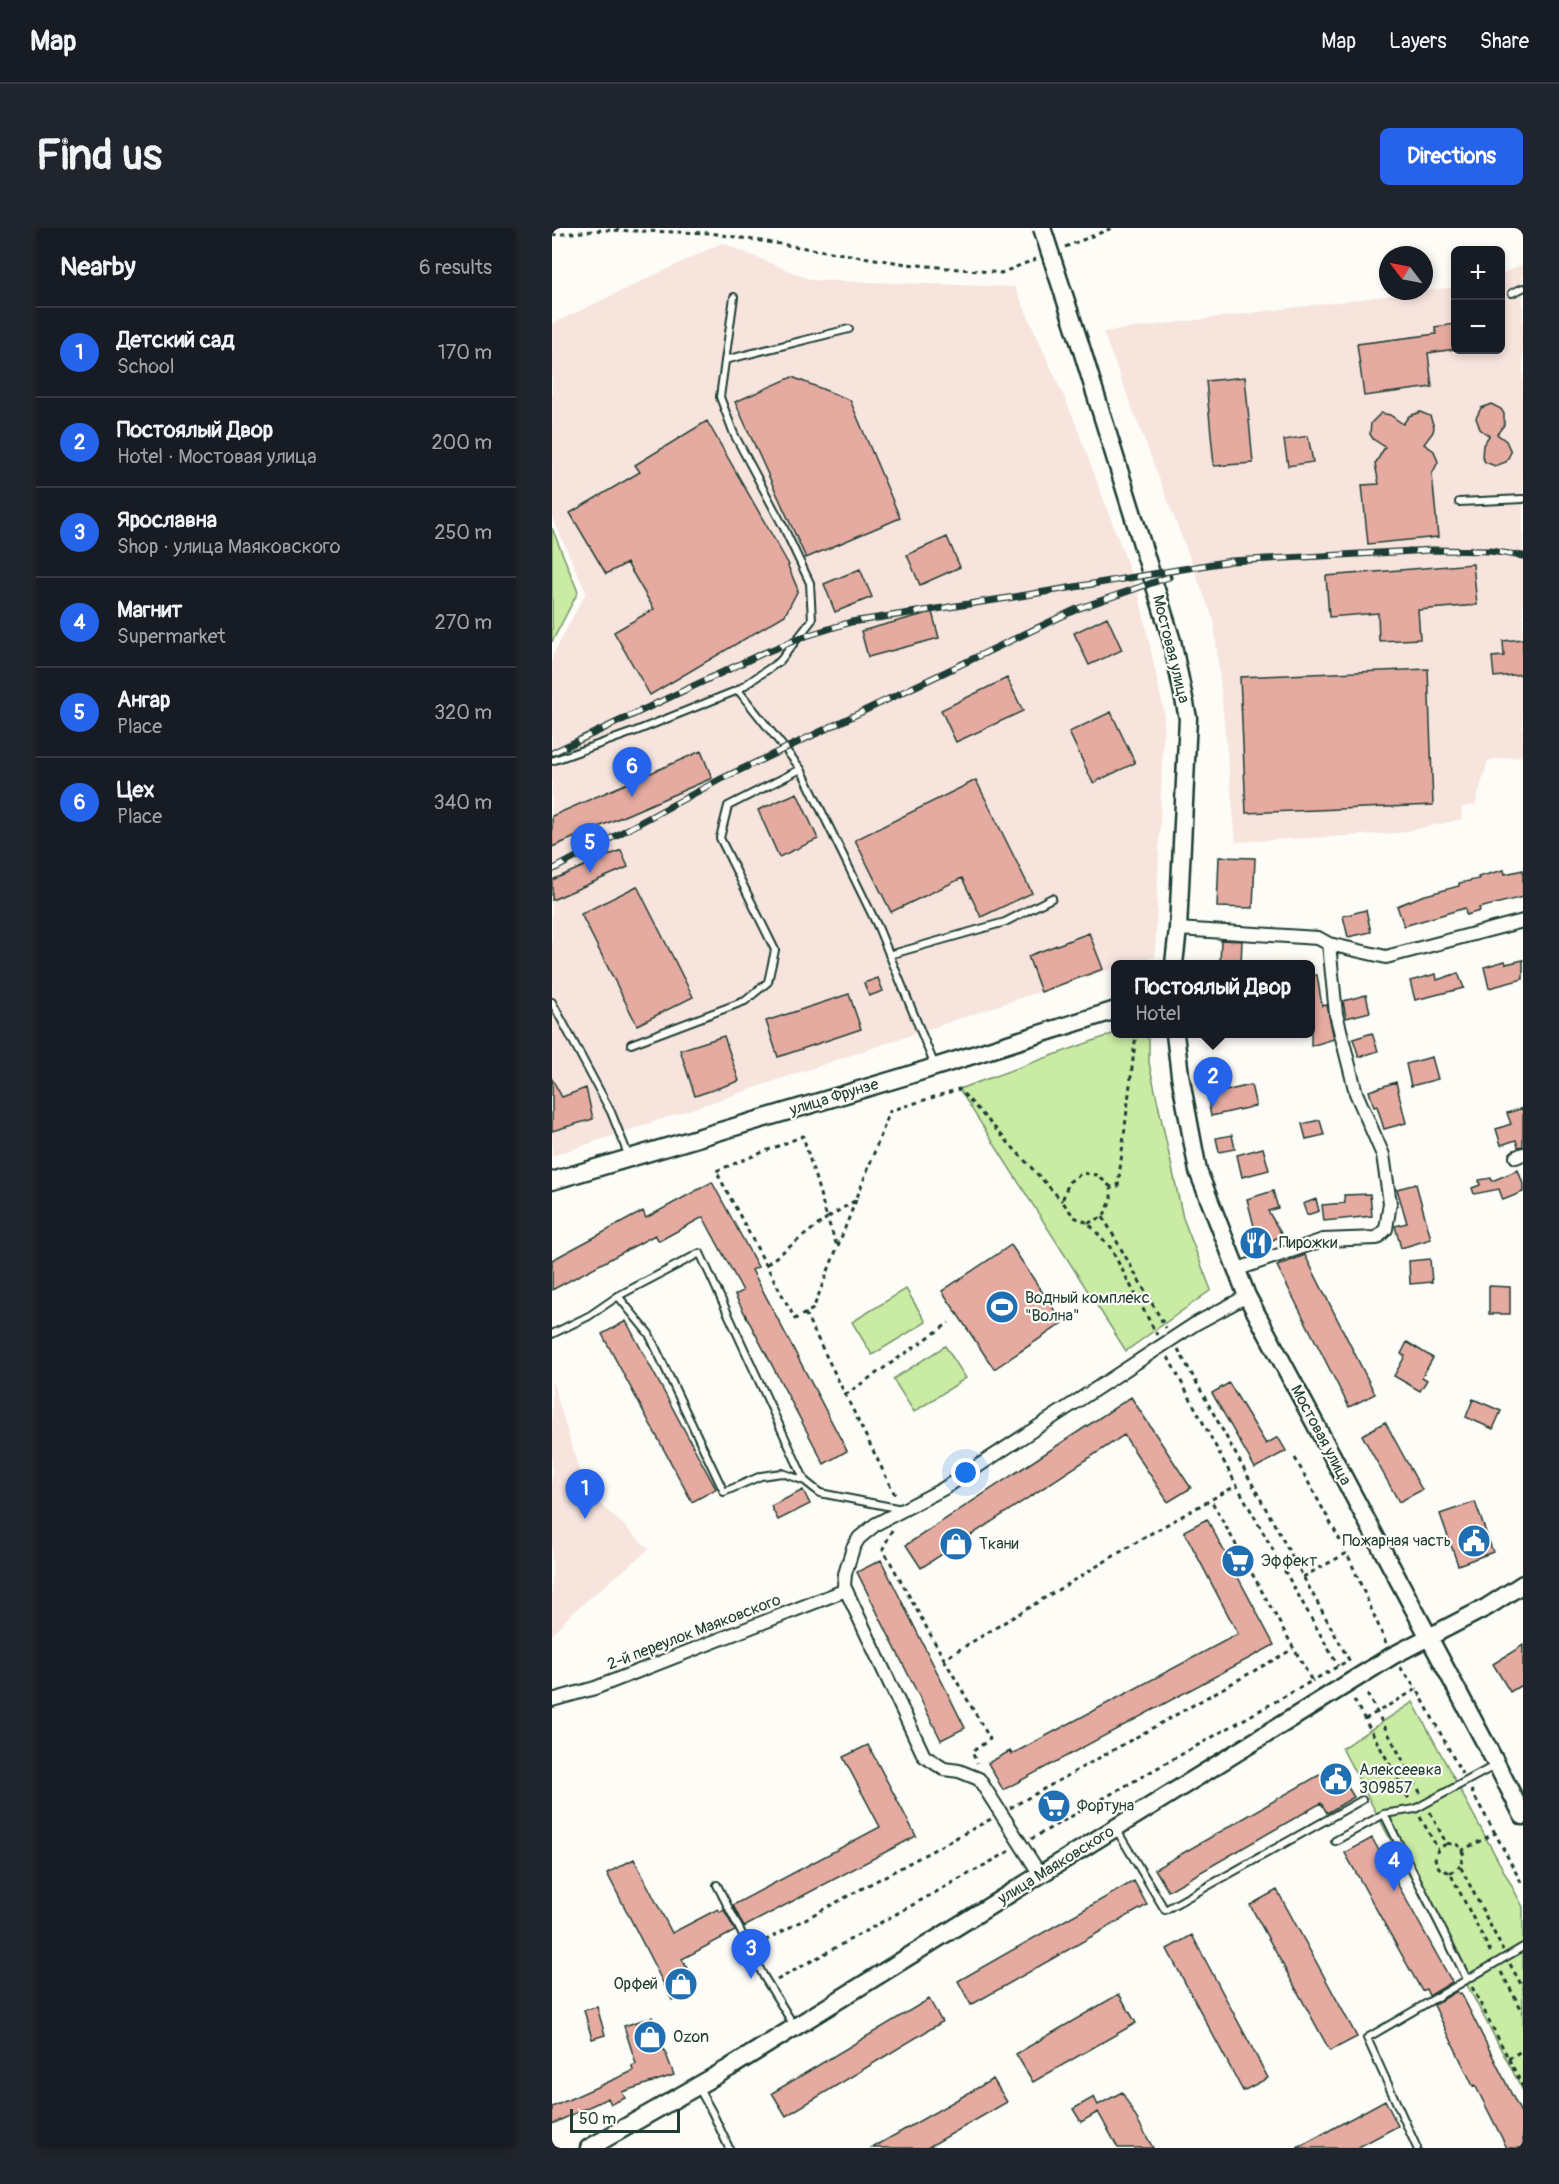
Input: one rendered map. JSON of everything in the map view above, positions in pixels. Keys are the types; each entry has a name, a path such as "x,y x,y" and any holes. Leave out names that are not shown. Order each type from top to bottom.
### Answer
{"street":[{"name":"Мостовая улица","path":"1042,228 1172,641 1188,718 1178,929 1174,960"},
{"path":"1178,929 1318,938 1329,944 1386,957 1523,921"},
{"path":"1235,1270 1323,1240 1377,1238 1386,1229 1390,1203 1383,1155 1356,1093 1336,1014 1329,944"},
{"name":"улица Фрунзе","path":"552,1181 1111,1012"},
{"name":"Мостовая улица","path":"1175,1038 1198,1171 1235,1270 1523,1816"},
{"path":"1041,1875 979,1779 965,1773 944,1769 924,1756 844,1586 853,1548 859,1538 876,1524 942,1489 1168,1343 1247,1296"},
{"name":"улица Маяковского","path":"589,2148 795,2027 1392,1656 1486,1607 1523,1584"},
{"name":"2-й переулок Маяковского","path":"552,1700 595,1688 846,1590"}],"lane":[{"path":"1512,293 1523,288"},
{"path":"552,761 636,731 738,690 780,661 812,621 810,583 783,526 734,434 720,397 734,297"},
{"path":"726,360 849,329"},
{"path":"1459,502 1523,499"},
{"path":"738,690 801,769 889,955 936,1066"},
{"path":"631,1044 745,1001 768,982 775,950 720,838 728,806 801,769"},
{"path":"889,955 1005,922 1052,898"},
{"path":"552,1002 611,1112 630,1158"},
{"path":"552,1334 589,1316 618,1296 700,1253 806,1481"},
{"path":"618,1296 650,1334 724,1492 761,1476 782,1473 806,1481 820,1493 902,1509"},
{"path":"1335,1841 1384,1814 1415,1809 1426,1804 1497,1765"},
{"path":"1115,1828 1166,1910 1362,1800"},
{"path":"1384,1814 1467,1979"},
{"path":"717,1885 750,1949 761,1979 769,1985 795,2027"},
{"path":"1417,2148 1367,2038 1523,1947"},
{"path":"697,2086 729,2148"}],"path":[{"path":"552,235 603,230 710,233 907,264 1001,273"},
{"path":"1062,1201 1069,1182 1082,1173 1097,1175 1111,1187 1118,1186 1136,1038"},
{"path":"769,1985 1349,1660 1214,1412 1168,1343 1110,1247 1088,1223 1074,1217 959,1089 890,1111 856,1200 813,1309 795,1319 716,1171 803,1136 837,1248"},
{"path":"1088,1223 1103,1217 1111,1201 1111,1187"},
{"path":"767,1264 827,1218 856,1200"},
{"path":"1103,1217 1237,1485 1338,1666"},
{"path":"805,1313 902,1509 883,1549 990,1738 972,1752 981,1773"},
{"path":"845,1395 950,1323"},
{"path":"1295,1458 1347,1553 1392,1656 1417,1689 1523,1886"},
{"path":"944,1659 1150,1534 1237,1485"},
{"path":"1210,1500 1312,1681"},
{"path":"1303,1577 1347,1553"},
{"path":"750,1949 1001,1813 1293,1649"},
{"path":"1365,1719 1417,1689"},
{"path":"1367,1695 1446,1843"},
{"path":"1354,1700 1438,1849"},
{"path":"1461,1851 1495,1833"},
{"path":"1450,1873 1460,1866 1464,1855 1458,1845 1446,1843 1438,1849 1435,1859 1439,1868 1450,1873 1523,2012"},
{"path":"1460,1866 1523,1988"},
{"path":"1467,1979 1523,2087"},
{"path":"1508,2059 1523,2050"}],"shaded area":[{"path":"722,243 811,280 1015,287 1073,417 1139,595 1164,712 1155,957 1143,960 1111,960 1111,969 552,1156 552,657 586,592 552,517 552,324"},
{"path":"1523,264 1523,756 1488,760 1475,805 1461,807 1462,819 1398,833 1236,842 1214,621 1103,332 1379,297 1379,300 1433,300 1433,290 1451,288 1451,354 1505,354 1505,272"},
{"path":"552,1380 585,1490 649,1549 572,1613 552,1635"}],"green space":[{"path":"552,528 578,592 552,642"},
{"path":"1111,1034 1111,1038 1147,1038 1149,1063 1183,1218 1211,1290 1126,1351 959,1089"},
{"path":"906,1289 926,1322 872,1355 852,1322"},
{"path":"945,1346 966,1378 914,1412 893,1379"},
{"path":"1413,1702 1523,1907 1523,2091 1342,1748"}],"building":[{"path":"1451,325 1451,350 1428,353 1432,387 1364,396 1357,344 1436,334 1435,327"},
{"path":"792,377 850,400 900,518 806,558 735,402"},
{"path":"1245,377 1253,463 1214,466 1206,381"},
{"path":"1491,404 1501,409 1504,414 1504,425 1497,434 1506,441 1511,452 1506,462 1495,466 1485,462 1482,457 1483,445 1489,436 1480,429 1476,418 1481,408"},
{"path":"1420,412 1430,416 1434,427 1424,444 1434,451 1438,462 1432,474 1438,537 1368,544 1362,485 1379,484 1375,464 1385,447 1373,439 1370,434 1371,423 1381,413 1390,415 1403,424 1409,416"},
{"path":"707,421 789,565 798,590 785,615 650,695 614,632 654,609 627,563 606,574 570,513 640,472 635,465"},
{"path":"1308,436 1313,462 1288,466 1284,440"},
{"path":"947,537 960,567 920,585 907,555"},
{"path":"1473,564 1477,605 1418,610 1420,639 1379,641 1378,613 1329,617 1326,576"},
{"path":"860,569 872,597 835,612 824,584"},
{"path":"932,612 939,638 868,657 861,631"},
{"path":"1107,617 1122,650 1089,665 1074,633"},
{"path":"1523,639 1523,674 1494,677 1492,657 1504,656 1503,641"},
{"path":"1428,669 1433,805 1246,813 1240,677"},
{"path":"1007,678 1023,711 956,742 941,710"},
{"path":"1111,712 1135,763 1093,783 1069,732"},
{"path":"701,751 712,778 552,847 552,816"},
{"path":"976,780 1032,893 981,917 962,878 891,912 855,840"},
{"path":"797,793 818,839 779,857 758,810"},
{"path":"621,850 628,867 552,900 552,880"},
{"path":"1219,857 1255,858 1253,908 1217,907"},
{"path":"1504,870 1505,874 1523,870 1523,897 1479,908 1480,911 1466,915 1465,908 1404,926 1397,906 1422,896 1459,886 1459,883"},
{"path":"637,886 693,997 637,1025 581,914"},
{"path":"1366,910 1371,932 1348,937 1343,916"},
{"path":"1089,933 1103,969 1041,992 1028,956"},
{"path":"1221,940 1242,941 1241,960 1220,960"},
{"path":"1523,960 1523,979 1489,988 1484,967 1505,961 1506,964"},
{"path":"1458,973 1464,988 1415,1000 1410,981 1436,974 1437,980"},
{"path":"1315,975 1317,975 1322,1006 1327,1005 1334,1039 1311,1046 1311,1038 1315,1038"},
{"path":"878,978 883,991 869,996 864,983"},
{"path":"849,994 861,1029 778,1057 766,1021"},
{"path":"1366,995 1370,1012 1346,1018 1343,1001"},
{"path":"1372,1033 1378,1051 1359,1057 1353,1039"},
{"path":"724,1036 739,1081 695,1096 680,1050"},
{"path":"1432,1057 1438,1079 1411,1086 1406,1064"},
{"path":"1222,1071 1225,1091 1251,1085 1256,1106 1211,1116 1206,1074"},
{"path":"552,1079 562,1097 586,1088 593,1119 552,1131"},
{"path":"1396,1082 1406,1123 1384,1129 1377,1106 1374,1107 1369,1091"},
{"path":"1523,1108 1523,1146 1518,1147 1516,1140 1501,1145 1496,1129 1511,1124 1507,1113"},
{"path":"1320,1120 1324,1135 1306,1139 1302,1124"},
{"path":"1232,1135 1235,1149 1219,1152 1216,1138"},
{"path":"1263,1148 1269,1170 1242,1177 1237,1155"},
{"path":"1518,1170 1523,1192 1503,1200 1499,1189 1474,1194 1472,1188 1480,1185 1479,1180 1491,1178 1492,1181"},
{"path":"712,1182 758,1267 752,1270 847,1451 824,1464 735,1295 743,1291 703,1217 659,1241 655,1235 552,1290 552,1260 643,1211 646,1218"},
{"path":"1416,1184 1431,1239 1401,1248 1395,1226 1407,1223 1397,1189"},
{"path":"1273,1191 1278,1208 1268,1211 1282,1235 1264,1245 1255,1230 1247,1199"},
{"path":"1370,1194 1372,1216 1324,1221 1322,1205 1345,1203 1344,1195"},
{"path":"1316,1199 1319,1211 1307,1215 1303,1204"},
{"name":"Водный комплекс \"Волна\"","path":"1011,1245 1063,1323 994,1369 942,1291"},
{"path":"1305,1255 1375,1394 1349,1407 1277,1266"},
{"path":"1430,1259 1432,1282 1410,1284 1409,1261"},
{"path":"1489,1286 1510,1287 1510,1314 1489,1314"},
{"path":"626,1321 716,1489 692,1502 602,1334"},
{"path":"1407,1342 1433,1358 1422,1377 1427,1380 1420,1391 1394,1376 1405,1356 1401,1354"},
{"path":"1229,1383 1266,1444 1278,1437 1286,1451 1255,1468 1212,1393"},
{"path":"1131,1397 1191,1488 1168,1502 1124,1435 921,1568 906,1545"},
{"path":"1473,1399 1501,1411 1493,1429 1466,1417"},
{"path":"1385,1422 1422,1490 1399,1502 1362,1435"},
{"path":"803,1490 810,1504 778,1520 771,1506"},
{"path":"1475,1502 1493,1552 1458,1565 1440,1514"},
{"path":"1207,1519 1274,1645 1003,1790 988,1763 1010,1751 1012,1754 1238,1634 1184,1531"},
{"path":"881,1560 965,1728 941,1740 857,1572"},
{"path":"1523,1645 1523,1684 1510,1692 1493,1664"},
{"path":"868,1745 916,1836 744,1927 733,1905 880,1827 843,1757"},
{"path":"1335,1766 1354,1797 1327,1813 1321,1803 1168,1891 1155,1869"},
{"path":"1372,1838 1452,1982 1429,1996 1426,1989 1422,1991 1345,1853"},
{"path":"634,1859 672,1933 718,1909 720,1912 724,1910 735,1931 682,1959 697,1987 672,2000 607,1873"},
{"path":"1134,1881 1147,1905 971,2005 958,1981"},
{"path":"1277,1890 1357,2037 1330,2051 1250,1905"},
{"path":"1192,1935 1268,2078 1243,2091 1167,1949"},
{"path":"1457,1991 1461,1993 1523,2117 1523,2148 1507,2148 1475,2085 1473,2086 1434,2005"},
{"path":"1119,1994 1136,2023 1033,2082 1016,2054"},
{"path":"929,1999 942,2022 786,2116 772,2093"},
{"path":"597,2007 605,2035 592,2039 584,2010"},
{"path":"652,2017 662,2049 664,2049 674,2075 622,2092 625,2098 611,2104 608,2098 552,2124 552,2107 633,2071 632,2066 636,2064 624,2026"},
{"path":"993,2079 1007,2102 927,2148 872,2148"},
{"path":"1122,2092 1153,2148 1118,2148 1098,2112 1081,2122 1073,2109 1094,2097 1098,2105"},
{"path":"1385,2100 1398,2126 1357,2148 1297,2148"}],"railway":[{"path":"552,753 761,654 806,636 851,622 1231,561 1432,550 1490,551 1523,556"},
{"path":"552,870 719,780 1077,609 1169,577"}],"place":[{"name":"Цех","path":"632,797"},
{"name":"Ангар","path":"590,873"},
{"name":"Постоялый Двор","path":"1213,1107"},
{"name":"Пирожки","path":"1256,1243"},
{"name":"Водный комплекс \"Волна\"","path":"1002,1307"},
{"name":"Детский сад","path":"585,1519"},
{"name":"Пожарная часть","path":"1474,1541"},
{"name":"Ткани","path":"956,1544"},
{"name":"Эффект","path":"1238,1561"},
{"name":"Алексеевка 309857","path":"1336,1779"},
{"name":"Фортуна","path":"1054,1806"},
{"name":"Магнит","path":"1394,1891"},
{"name":"Ярославна","path":"751,1979"},
{"name":"Орфей","path":"681,1984"},
{"name":"Ozon","path":"650,2037"}]}
